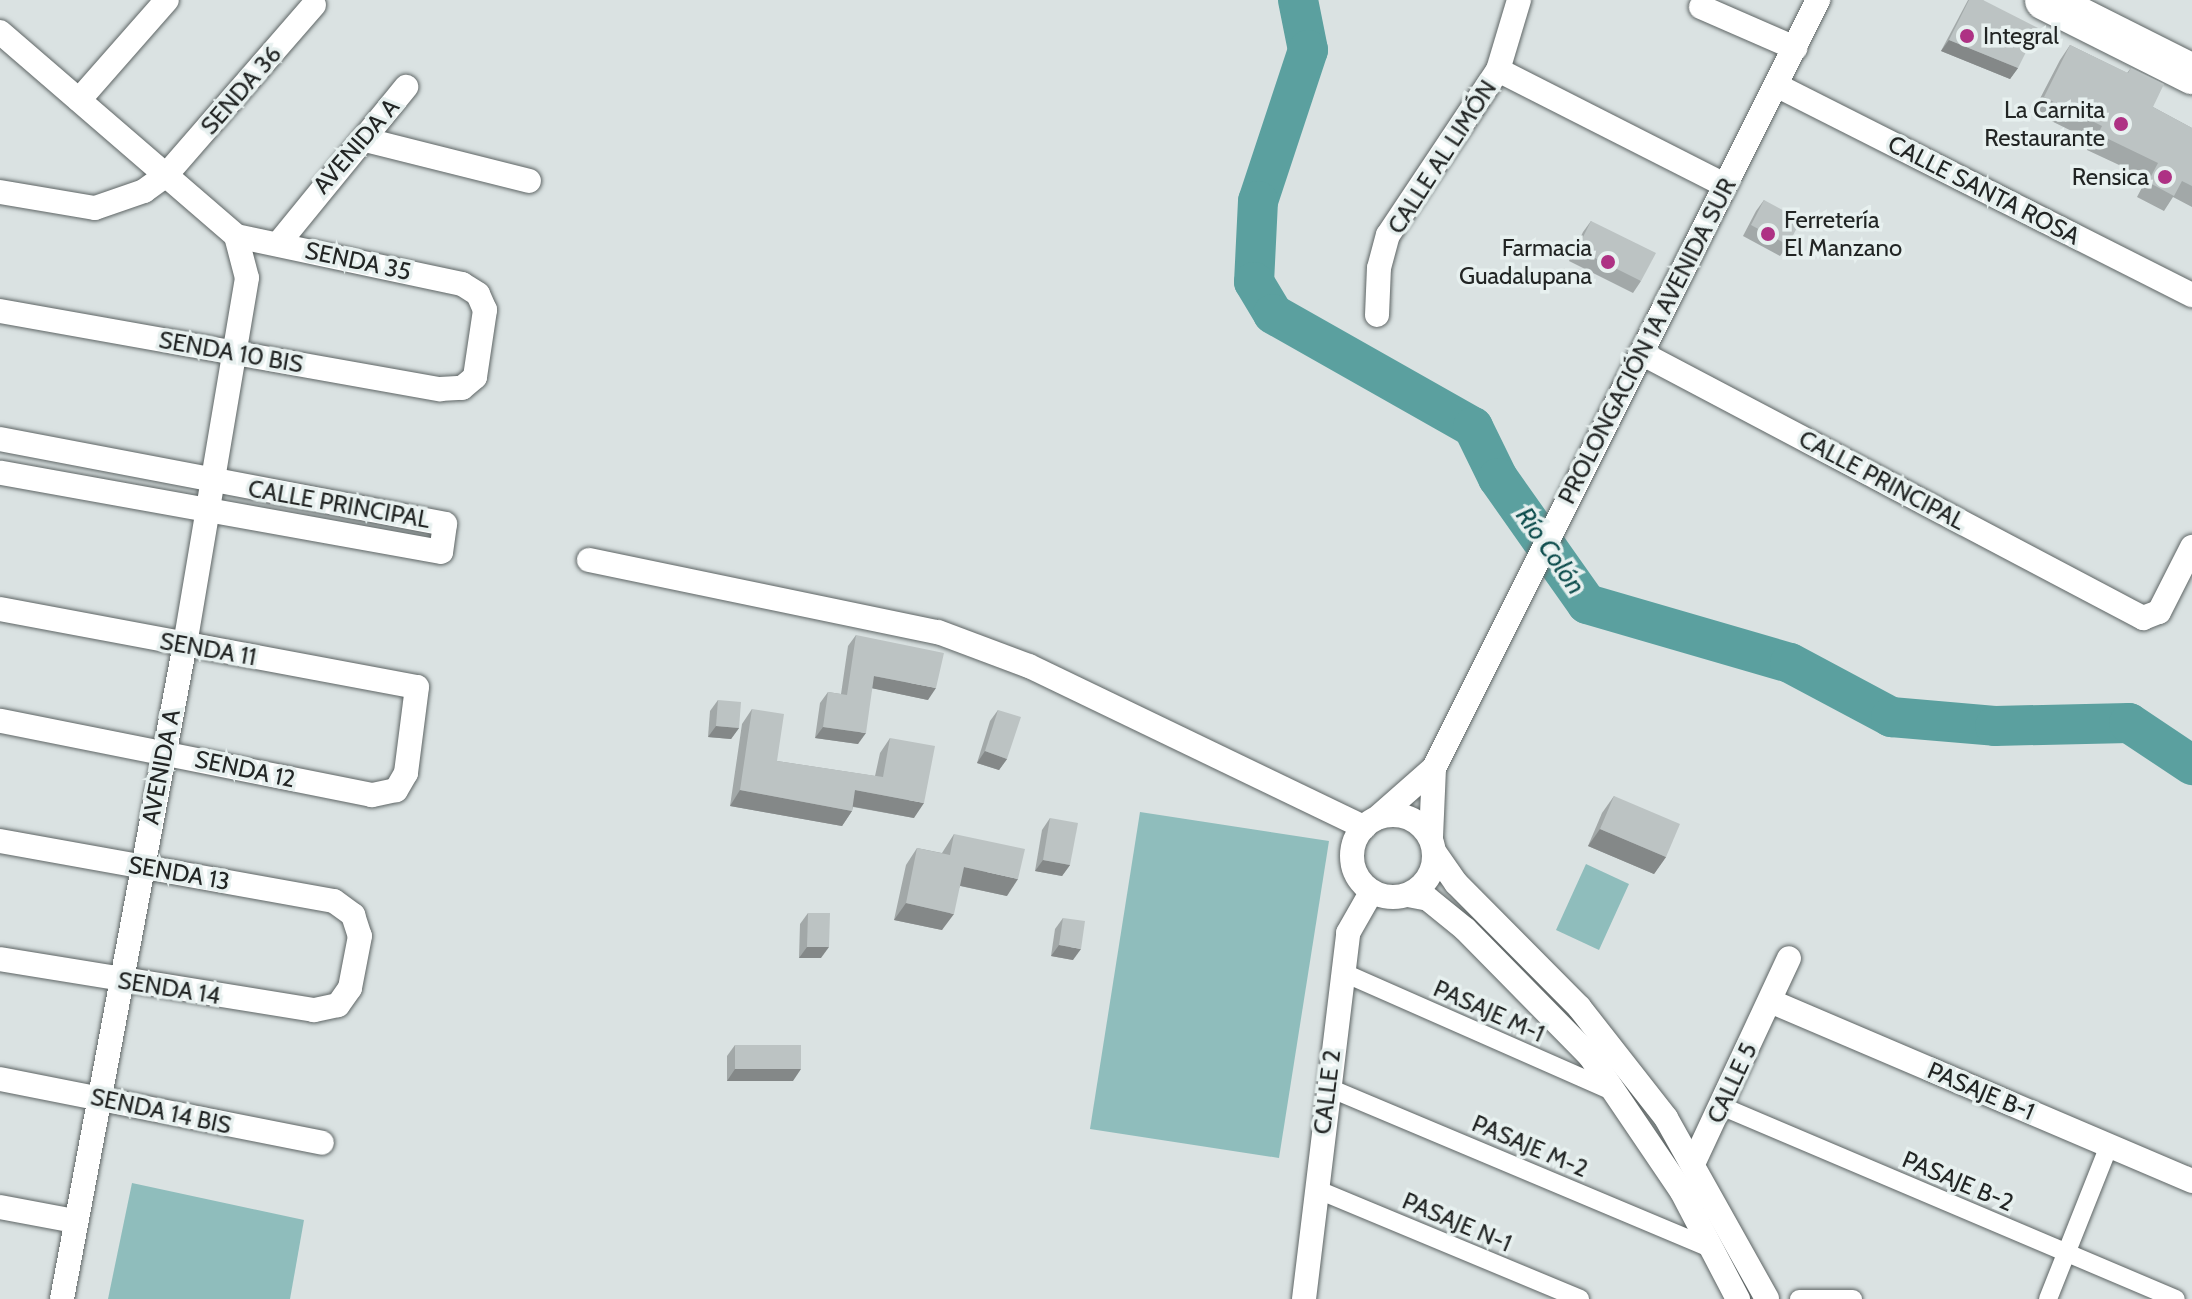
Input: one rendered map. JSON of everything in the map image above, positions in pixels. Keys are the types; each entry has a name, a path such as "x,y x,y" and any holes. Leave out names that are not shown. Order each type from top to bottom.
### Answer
{"highway":[{"path":"2045,0 2192,74"}],"street":[{"path":"79,100 167,0"},
{"name":"CALLE AL LIMÓN","path":"1377,315 1379,268 1388,235 1498,70 1519,0"},
{"name":"PROLONGACIÓN 1A AVENIDA SUR","path":"1370,822 1434,768 1818,0"},
{"name":"SENDA 36","path":"0,192 95,208 144,191 167,174 314,5"},
{"path":"1701,7 1795,48"},
{"path":"3,38 167,174 236,236"},
{"path":"1498,70 1725,185"},
{"name":"CALLE SANTA ROSA","path":"1776,85 2192,295"},
{"name":"AVENIDA A","path":"278,244 298,213 366,140 406,87"},
{"path":"366,140 529,181"},
{"name":"AVENIDA A","path":"62,1299 185,644 236,351 247,278 236,236"},
{"name":"SENDA 35","path":"236,236 462,284 478,294 485,310 475,377 462,388"},
{"name":"SENDA 10 BIS","path":"0,311 440,389 462,388"},
{"name":"CALLE PRINCIPAL","path":"1641,353 2143,618 2159,612 2192,547"},
{"name":"CALLE PRINCIPAL","path":"0,439 445,524 441,552 207,513 0,473"},
{"path":"589,560 938,632 1029,666 1370,822 1407,816 1433,845 1456,883 1579,1007 1666,1118 1767,1299"},
{"name":"SENDA 11","path":"0,609 417,687 406,773 396,790"},
{"name":"SENDA 12","path":"0,721 372,795 396,790"},
{"name":"PROLONGACIÓN 1A AVENIDA SUR","path":"1433,845 1434,768"},
{"path":"1370,822 1355,839 1353,868 1372,891 1428,899 1511,973 1617,1093 1715,1250 1738,1299"},
{"name":"SENDA 13","path":"0,841 334,901 353,915 360,936 350,988 338,1005"},
{"path":"1408,895 1429,878 1433,845"},
{"name":"CALLE 2","path":"1304,1299 1327,1087 1348,933 1372,891"},
{"name":"CALLE 5","path":"1693,1164 1789,958"},
{"name":"SENDA 14","path":"0,959 314,1010 338,1005"},
{"name":"PASAJE M-1","path":"1342,972 1617,1093"},
{"name":"PASAJE B-1","path":"1770,1001 2192,1181"},
{"name":"SENDA 14 BIS","path":"0,1079 322,1143"},
{"name":"PASAJE M-2","path":"1327,1087 1715,1250"},
{"name":"PASAJE B-2","path":"1721,1106 2176,1299"},
{"path":"2048,1299 2109,1146"},
{"name":"PASAJE N-1","path":"1316,1189 1580,1299"},
{"path":"0,1207 75,1221"},
{"path":"1799,1299 1853,1299"}],"shaded area":[{"path":"1140,812 1329,841 1279,1158 1090,1129"},
{"path":"1586,864 1629,884 1599,950 1556,930"},
{"path":"132,1183 304,1220 290,1299 108,1299"}],"building":[{"path":"1969,0 1983,0 2038,28 2018,68 1949,40"},
{"path":"2070,45 2128,73 2131,68 2164,84 2153,107 2192,128 2192,186 2182,181 2174,196 2148,182 2158,163 2098,134 2102,126 2044,97"},
{"path":"1764,200 1801,220 1788,245 1751,225"},
{"path":"1591,221 1656,253 1641,281 1577,249"},
{"path":"856,635 944,653 936,688 874,676 866,733 823,727 828,692 847,695"},
{"path":"718,700 741,702 739,728 716,726"},
{"path":"752,709 784,714 777,761 883,777 890,738 935,746 924,803 855,790 852,811 740,790"},
{"path":"998,710 1021,717 1007,759 985,751"},
{"path":"1614,796 1680,824 1666,857 1600,829"},
{"path":"1050,818 1078,823 1070,865 1043,860"},
{"path":"954,834 1025,849 1018,879 964,867 954,914 906,903 917,848 950,855"},
{"path":"808,913 830,913 829,947 807,947"},
{"path":"1063,918 1085,921 1081,949 1059,945"},
{"path":"735,1045 801,1045 801,1069 735,1069"}],"waterway":[{"name":"Río Colón","path":"1298,0 1308,50 1258,201 1254,282 1273,314 1473,427 1498,478 1587,604 1790,663 1891,717 1995,726 2129,723 2192,765"}],"place":[{"name":"Integral","path":"1967,36"},
{"name":"La Carnita Restaurante","path":"2121,124"},
{"name":"Rensica","path":"2165,177"},
{"name":"Ferretería El Manzano","path":"1768,234"},
{"name":"Farmacia Guadalupana","path":"1608,262"}]}
